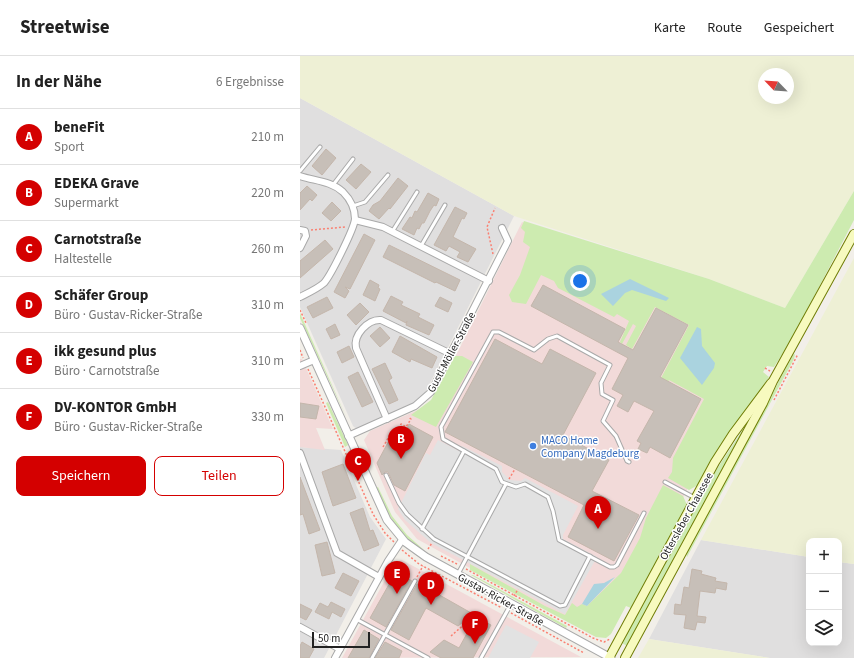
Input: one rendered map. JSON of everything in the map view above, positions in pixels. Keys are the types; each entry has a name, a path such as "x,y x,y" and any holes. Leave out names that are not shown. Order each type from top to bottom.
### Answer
{"main road":[{"name":"Ottersleber Chaussee","path":"625,658 763,403 773,381 854,234"},
{"name":"Ottersleber Chaussee","path":"610,658 696,498 733,434 766,388 773,381"}],"street":[{"path":"300,176 333,185 343,192 353,206 354,223 325,281 300,297"},
{"path":"354,223 373,224 392,232 488,281"},
{"name":"Gustl-Möller-Straße","path":"348,436 400,413 419,403 429,395 508,241 502,228"},
{"path":"300,248 306,238 302,230"},
{"path":"387,419 356,348 355,341 358,334 372,322 379,320 451,354"},
{"name":"Gustav-Ricker-Straße","path":"304,327 314,360 348,436 383,512 402,540 419,553 458,574 509,608 610,658"},
{"path":"303,364 314,360"},
{"path":"300,453 338,553 379,577"},
{"path":"335,658 379,577 402,540"},
{"path":"300,627 340,649"}],"lane":[{"path":"300,171 320,147"},
{"path":"333,185 353,159"},
{"path":"353,206 365,202 388,175"},
{"path":"392,232 417,192"},
{"path":"422,246 445,205"},
{"path":"629,462 627,461 616,436 603,421 613,400 602,394 601,383 610,365 557,336 548,339 534,350 496,331 491,334 441,427 443,439 496,468 502,482 516,487 525,484 545,494 553,512 559,540 610,567 616,566 644,513"},
{"path":"422,529 464,451"},
{"path":"386,475 399,503 422,529 434,539 562,607 565,605 590,556"},
{"path":"665,482 696,498"},
{"path":"458,574 506,484"},
{"path":"372,658 415,581"},
{"path":"480,658 509,608"},
{"path":"356,619 428,658"}],"path":[{"path":"493,256 487,227 495,208"},
{"path":"302,230 354,223"},
{"path":"300,310 304,327"},
{"path":"300,350 303,364 373,514 392,540"},
{"path":"383,447 391,433 395,435 401,424 406,427 410,419 400,413"},
{"path":"506,484 515,468"},
{"path":"434,539 427,548 434,552"},
{"path":"407,555 423,566 509,608 585,653 583,656"},
{"path":"441,556 592,638 604,642 610,639 612,641"},
{"path":"415,581 423,566"},
{"path":"451,636 476,614"}],"shaded area":[{"path":"300,98 514,216 422,399 358,430 353,426 300,307"},
{"path":"522,222 801,316 714,439 611,633 596,637 417,539 395,512 364,440 370,431 427,406 437,394"},
{"path":"300,359 302,359 333,429 316,428 325,450 300,447"},
{"path":"438,440 459,451 462,446 502,466 502,472 510,480 521,481 525,478 578,506 563,535 563,539 597,557 565,614 431,543 405,520 398,509 426,453 430,455"},
{"path":"300,447 341,450 370,517 386,539 324,658 300,658"},
{"path":"701,540 806,557 806,646 842,646 842,562 854,564 854,658 770,658 649,639"},
{"path":"402,560 581,657 342,658 395,562"},
{"path":"506,625 539,642 530,658 488,658"}],"green space":[{"path":"300,56 854,56 854,191 785,308 709,279 514,216 300,98"},
{"path":"854,191 854,220 792,339 774,367 767,366 763,372 769,377 713,459 698,485 689,490 668,478 672,472 673,458 704,399 669,380 655,404 649,401 689,325 655,307 632,349 626,345 636,326 633,324 622,344 620,342 629,321 617,314 614,317 558,288 554,281 541,275 526,304 512,302 509,295 520,275 530,247 523,242 525,232 521,228 524,221 709,279 785,308"},
{"path":"854,258 854,564 842,562 842,538 806,538 806,557 701,540"},
{"path":"300,313 347,419 300,318"},
{"path":"795,354 794,359 687,557 686,553 793,355"},
{"path":"455,356 462,356 473,362 436,427 411,415 431,400"},
{"path":"328,402 348,445 345,447 326,403"},
{"path":"757,408 627,646 622,643 713,475"},
{"path":"663,485 683,496 687,505 631,608 626,606 611,634 606,638 596,637 470,570 470,564 545,606 565,615 572,603 577,607 582,604 587,606 621,573 640,538 646,518"},
{"path":"378,487 392,516 407,535 424,550 408,539 395,524 376,488"},
{"path":"471,575 567,626 566,628"},
{"path":"649,639 770,658 638,658"}],"water":[{"path":"630,279 669,298 666,301 632,290 625,293 613,306 601,294"},
{"path":"697,327 701,329 702,346 715,363 714,368 702,385 680,358"},
{"path":"615,577 587,606 582,604 594,584 604,583"}],"building":[{"path":"326,149 336,158 322,175 312,166"},
{"path":"361,164 371,172 356,189 346,180"},
{"path":"398,178 408,186 390,209 389,208 379,219 369,211 373,205 380,201"},
{"path":"307,186 317,195 312,201 310,199 300,210 300,193"},
{"path":"428,193 439,199 436,206 434,205 430,211 424,223 422,223 419,229 417,228 414,235 402,229 410,217 412,218 415,211 417,212"},
{"path":"332,202 341,211 331,221 322,213"},
{"path":"455,207 467,213 464,219 462,218 453,237 476,249 468,262 457,257 460,252 449,246 446,251 434,245"},
{"path":"364,234 375,240 350,289 345,287 349,291 345,298 334,292"},
{"path":"325,240 333,249 300,278 300,261"},
{"path":"389,245 460,280 455,291 436,282 435,283 383,257"},
{"path":"370,280 379,285 378,288 380,289 375,301 363,295"},
{"path":"543,285 625,329 618,342 633,350 656,308 688,325 660,377 701,399 670,458 650,447 647,453 638,449 641,443 637,441 654,411 634,401 628,412 617,406 623,395 612,389 628,358 531,306"},
{"path":"391,296 403,302 401,305 420,314 418,317 434,325 429,335 406,325 407,321 406,323 383,311"},
{"path":"327,297 333,308 313,318 307,307"},
{"path":"440,297 452,303 448,312 435,306"},
{"path":"360,303 369,312 356,325 347,315"},
{"path":"335,324 340,335 331,339 326,329"},
{"path":"380,327 390,338 380,347 370,336"},
{"path":"400,336 437,357 432,368 411,359 410,362 392,352"},
{"path":"495,339 542,364 550,349 596,373 563,435 609,460 592,491 639,515 614,561 568,537 584,505 445,432"},
{"path":"349,346 354,357 342,363 337,352"},
{"path":"385,363 392,378 389,380 398,400 389,404 372,369"},
{"path":"358,372 373,402 362,407 348,377"},
{"path":"300,403 319,406 316,419 300,417"},
{"path":"409,424 433,437 405,491 394,485 388,472 385,472 382,475 377,463 392,435 395,437 401,426 407,429"},
{"path":"343,464 356,498 333,506 322,472"},
{"path":"300,477 320,530 309,534 303,514 300,515"},
{"path":"363,508 370,531 373,530 379,545 364,551 350,513"},
{"path":"327,542 335,573 322,576 315,545"},
{"path":"692,569 702,571 701,574 716,578 715,581 727,583 726,590 716,588 715,593 700,591 697,616 706,617 705,623 697,622 695,630 684,628 686,615 674,614 675,604 681,605 684,587 689,588"},
{"path":"396,572 412,581 386,627 370,618"},
{"path":"343,573 359,581 351,596 335,588"},
{"path":"417,584 420,584 473,614 458,626 426,608 409,640 391,630"},
{"path":"331,602 345,609 341,617 332,612 329,619 315,612 320,603 328,607"},
{"path":"300,604 312,610 306,620 300,617"},
{"path":"476,617 491,625 473,658 441,658 430,652 444,640 459,648"},
{"path":"364,630 379,639 369,658 348,658"},
{"path":"302,642 314,649 309,658 300,658 300,646"},
{"path":"385,642 402,651 399,658 375,658"}],"place":[{"name":"MACO Home Company Magdeburg","path":"533,446"},
{"name":"EDEKA Grave","path":"401,459"},
{"name":"Carnotstraße","path":"358,481"},
{"name":"beneFit","path":"598,529"},
{"name":"ikk gesund plus","path":"397,594"},
{"name":"Schäfer Group","path":"431,605"},
{"name":"DV-KONTOR GmbH","path":"475,644"}]}
